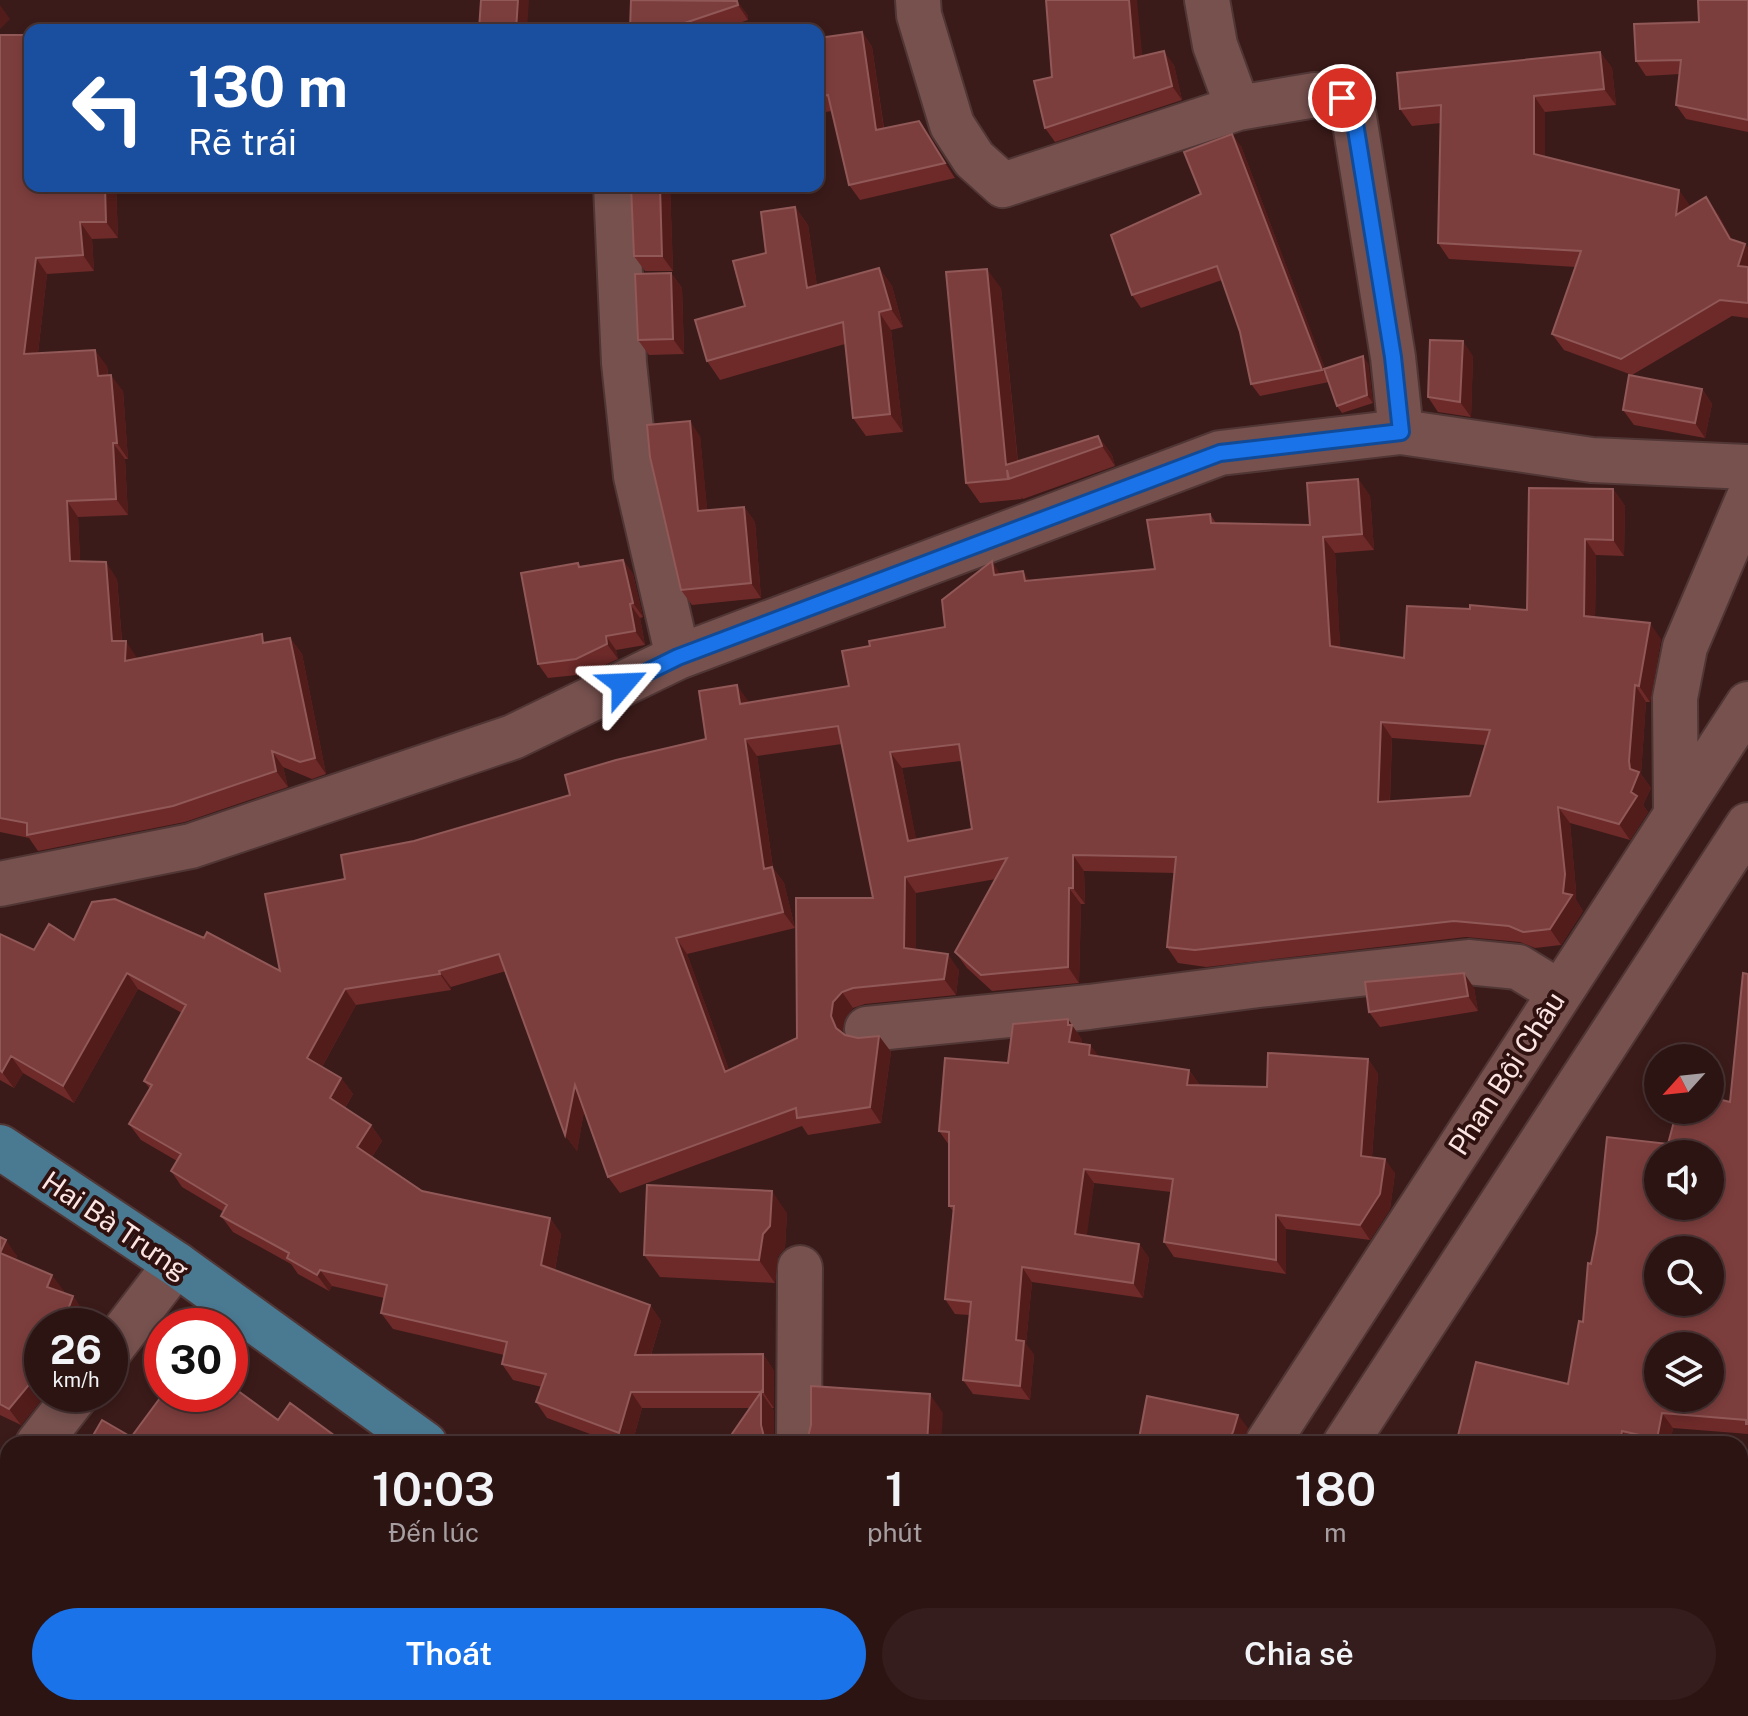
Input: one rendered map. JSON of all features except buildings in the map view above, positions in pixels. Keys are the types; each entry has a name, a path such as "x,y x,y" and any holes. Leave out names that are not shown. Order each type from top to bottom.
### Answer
{"main road":[{"name":"Hai Bà Trưng","path":"0,1147 176,1264 414,1436"}],"street":[{"path":"918,0 919,15 952,125 974,159 1003,185 1238,108 1315,95 1342,98 1354,117 1393,357 1401,432"},
{"path":"1207,0 1215,45 1238,108"},
{"path":"616,192 624,363 636,476 678,657"},
{"path":"0,884 191,846 513,737 678,657 1220,453 1401,432 1592,460 1748,467"},
{"path":"1676,814 1675,698 1685,647 1748,499"},
{"name":"Phan Bội Châu","path":"1272,1436 1748,704"},
{"path":"1350,1436 1748,825"},
{"path":"1594,938 1652,972"},
{"path":"867,1029 1089,1007 1468,962 1518,967 1559,992"},
{"path":"128,1327 176,1264"},
{"path":"799,1436 800,1268"},
{"path":"44,1436 63,1412"}],"route":[{"path":"623,684 678,657 1220,453 1401,432 1393,357 1354,117 1342,98"}]}
